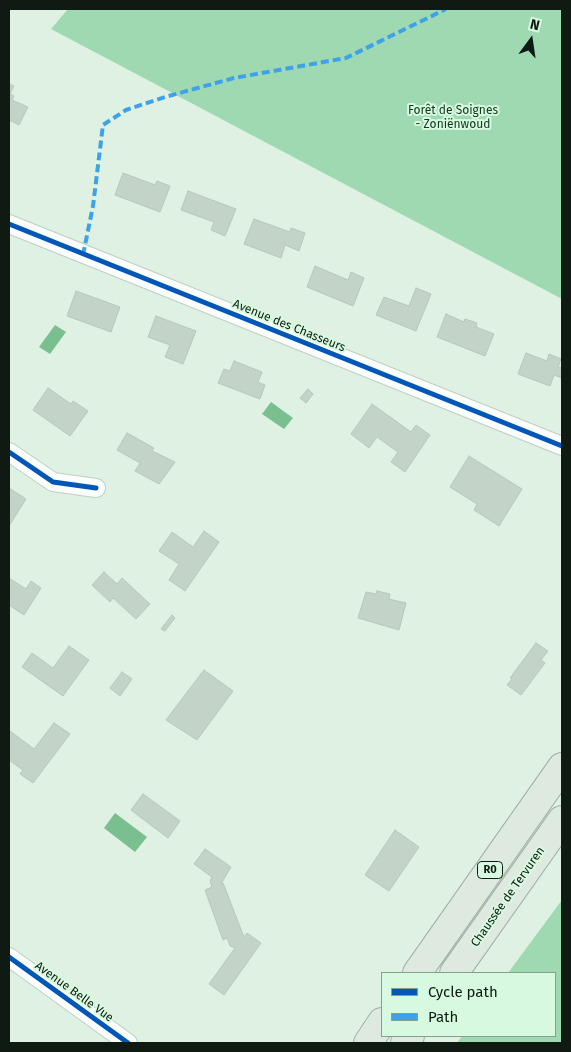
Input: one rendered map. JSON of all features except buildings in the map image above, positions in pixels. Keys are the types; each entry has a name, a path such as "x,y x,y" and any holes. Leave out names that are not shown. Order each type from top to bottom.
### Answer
{"highway":[{"name":"R0","path":"418,972 562,766"},
{"name":"Chaussée de Tervuren","path":"455,972 562,820"},
{"path":"368,1043 381,1024"}],"street":[{"name":"Avenue des Chasseurs","path":"9,224 562,446"},
{"path":"9,452 53,482 96,488"},
{"name":"Avenue Belle Vue","path":"9,957 128,1043"}],"green space":[{"name":"Forêt de Soignes - Zoniënwoud","path":"68,9 562,9 562,299 51,29"},
{"path":"562,900 562,1043 457,1043 461,1037 556,1037 556,972 509,972"}],"shaded area":[{"path":"55,325 66,332 50,354 39,347"},
{"path":"271,402 293,418 284,429 262,414"},
{"path":"115,813 147,837 135,852 104,828"}],"marked path":[{"path":"83,255 93,206 103,125 126,110 165,97 234,78 346,58 446,9"}],"cycle path":[{"path":"9,224 562,446"},
{"path":"9,452 53,482 96,488"},
{"path":"9,957 128,1043"}]}
